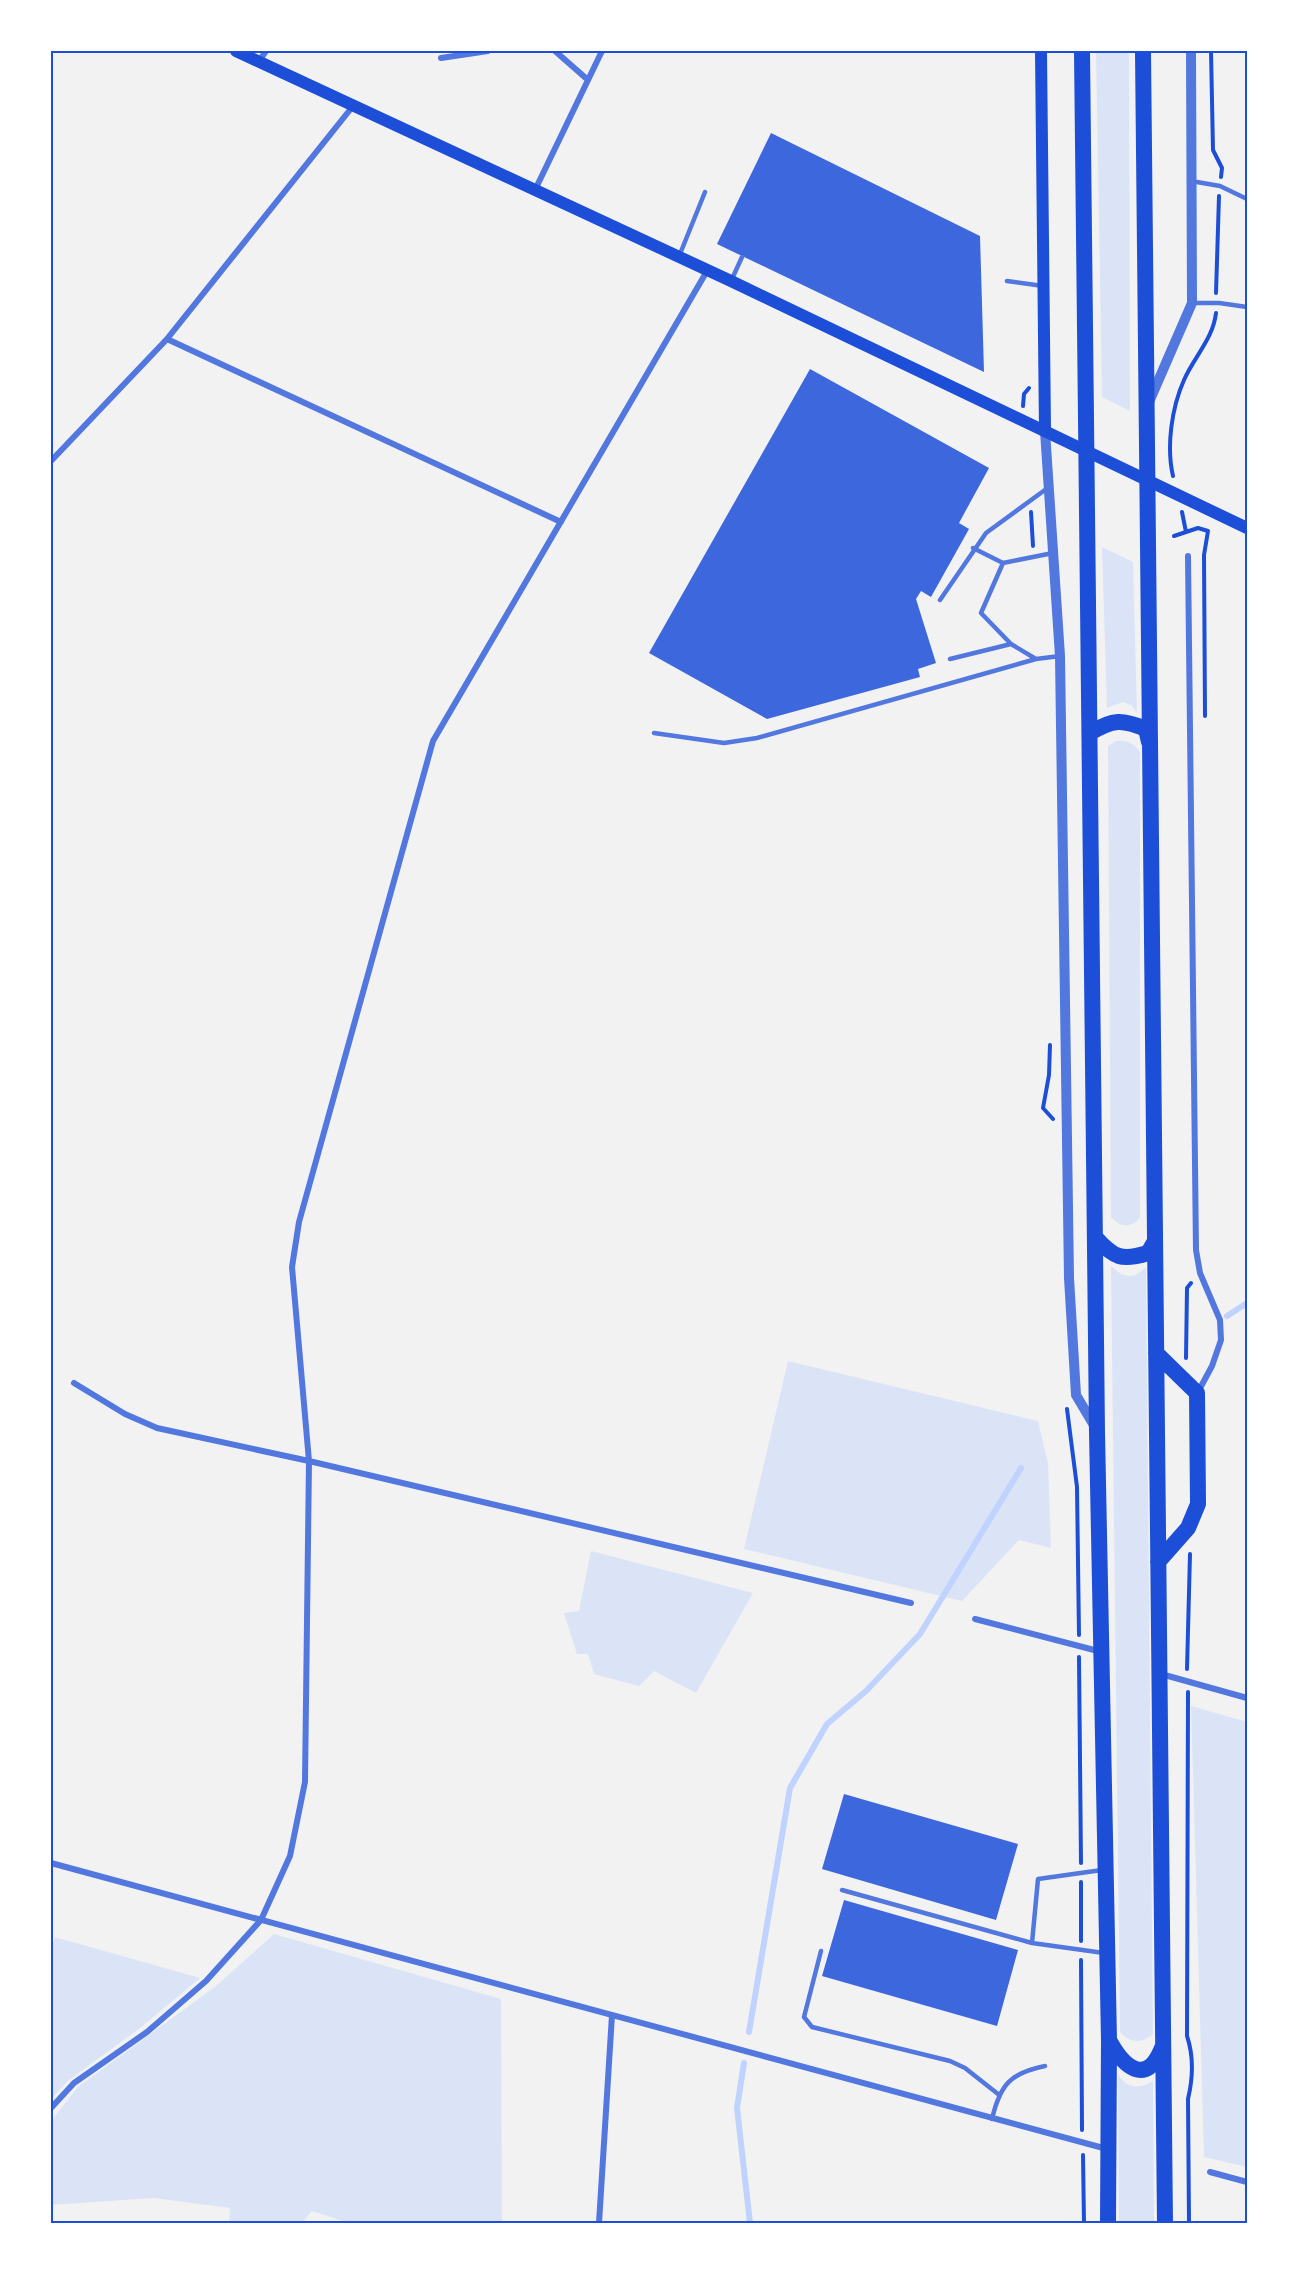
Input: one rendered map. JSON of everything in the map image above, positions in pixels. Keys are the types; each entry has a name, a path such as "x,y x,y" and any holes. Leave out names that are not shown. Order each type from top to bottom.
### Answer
{"highway":[{"path":"1082,51 1097,1432 1109,2040 1108,2223"},
{"path":"1143,51 1165,2223"},
{"path":"1090,733 1107,723 1127,721 1146,729 1150,745"},
{"path":"1096,1238 1110,1254 1130,1259 1148,1253 1155,1241"},
{"path":"1156,1353 1197,1393 1198,1504 1188,1528 1158,1562"},
{"path":"1109,2040 1119,2059 1126,2066 1136,2070 1148,2068 1157,2061 1163,2045"}],"main road":[{"path":"236,51 731,281 1247,528"},
{"path":"1041,51 1045,431"}],"street":[{"path":"258,61 266,51"},
{"path":"441,58 488,51"},
{"path":"555,51 588,80"},
{"path":"535,190 602,51"},
{"path":"1147,408 1192,303 1191,51"},
{"path":"51,461 167,339 354,106"},
{"path":"51,2108 74,2083 147,2032 206,1980 261,1920 290,1856 305,1782 309,1461 292,1267 299,1222 433,741 707,270"},
{"path":"167,339 561,522"},
{"path":"1045,431 1060,656 1069,1278 1076,1395 1097,1432"},
{"path":"1188,556 1196,1250 1200,1273 1220,1320 1221,1340 1212,1366 1197,1393"},
{"path":"74,1383 125,1414 157,1428 309,1461 911,1604"},
{"path":"975,1619 1102,1652"},
{"path":"1159,1673 1247,1698"},
{"path":"51,1863 1108,2149"},
{"path":"599,2223 612,2015"},
{"path":"1210,2172 1247,2182"}],"lane":[{"path":"1191,181 1220,186 1247,199"},
{"path":"679,257 705,192"},
{"path":"731,281 742,257"},
{"path":"1007,281 1043,286"},
{"path":"1192,303 1247,307"},
{"path":"940,600 973,548 986,533 1049,487"},
{"path":"973,548 1003,563 1053,553"},
{"path":"1003,563 981,613 1011,644 1036,659"},
{"path":"950,659 1011,644"},
{"path":"654,733 724,743 758,738 1036,659 1060,656"},
{"path":"1032,1943 1038,1879 1104,1870"},
{"path":"842,1890 1032,1943 1106,1953"},
{"path":"821,1951 804,2017 806,2023 812,2027 950,2061 965,2068 998,2094"},
{"path":"992,2119 998,2094 1024,2070 1045,2066"}],"path":[{"path":"1211,51 1214,150 1222,168"},
{"path":"1172,472 1170,431 1184,380 1211,332 1216,303 1218,208"},
{"path":"1031,510 1031,533"},
{"path":"1174,536 1186,532"},
{"path":"1043,1108 1049,1076 1048,1049"},
{"path":"1187,1288 1187,1357"},
{"path":"1067,1407 1077,1487 1079,1631"},
{"path":"1187,1666 1188,1559 1191,1551"},
{"path":"1079,1666 1082,2120"},
{"path":"1188,1703 1187,2036 1192,2050 1192,2081 1188,2099 1189,2223"},
{"path":"1083,2161 1084,2223"}],"shaded area":[{"path":"1096,51 1129,51 1130,411 1102,397"},
{"path":"1102,547 1133,562 1137,713 1132,706 1123,702 1107,708"},
{"path":"1116,741 1130,743 1140,752 1140,1218 1129,1225 1118,1223 1111,1217 1108,746"},
{"path":"1111,1266 1128,1276 1137,1274 1146,1267 1153,2034 1140,2041 1132,2040 1120,2032"},
{"path":"788,1361 1038,1421 1048,1463 1051,1548 1019,1540 962,1601 744,1549"},
{"path":"591,1551 753,1593 696,1693 654,1671 639,1686 594,1674 588,1654 577,1654 564,1613 579,1611"},
{"path":"1191,1706 1247,1722 1247,2167 1204,2157"},
{"path":"274,1934 501,1999 502,2223 349,2223 312,2211 301,2223 229,2223 230,2208 154,2198 51,2205 51,2121 78,2087 216,1986"},
{"path":"55,1937 200,1978 140,2028 69,2080 51,2099 51,1950"},
{"path":"1118,2074 1125,2083 1134,2086 1153,2081 1154,2223 1119,2223"}],"building":[{"path":"771,133 980,236 984,372 717,244"},
{"path":"810,369 989,468 959,523 969,529 931,597 921,591 916,599 936,663 918,669 920,677 767,719 649,653"},
{"path":"844,1794 1018,1844 996,1920 822,1869"},
{"path":"844,1900 1018,1950 997,2026 822,1976"}],"waterway":[{"path":"1227,1316 1247,1303"},
{"path":"749,2032 790,1788 827,1724 866,1691 920,1634 1021,1468"},
{"path":"744,2063 737,2108 750,2223"}]}
